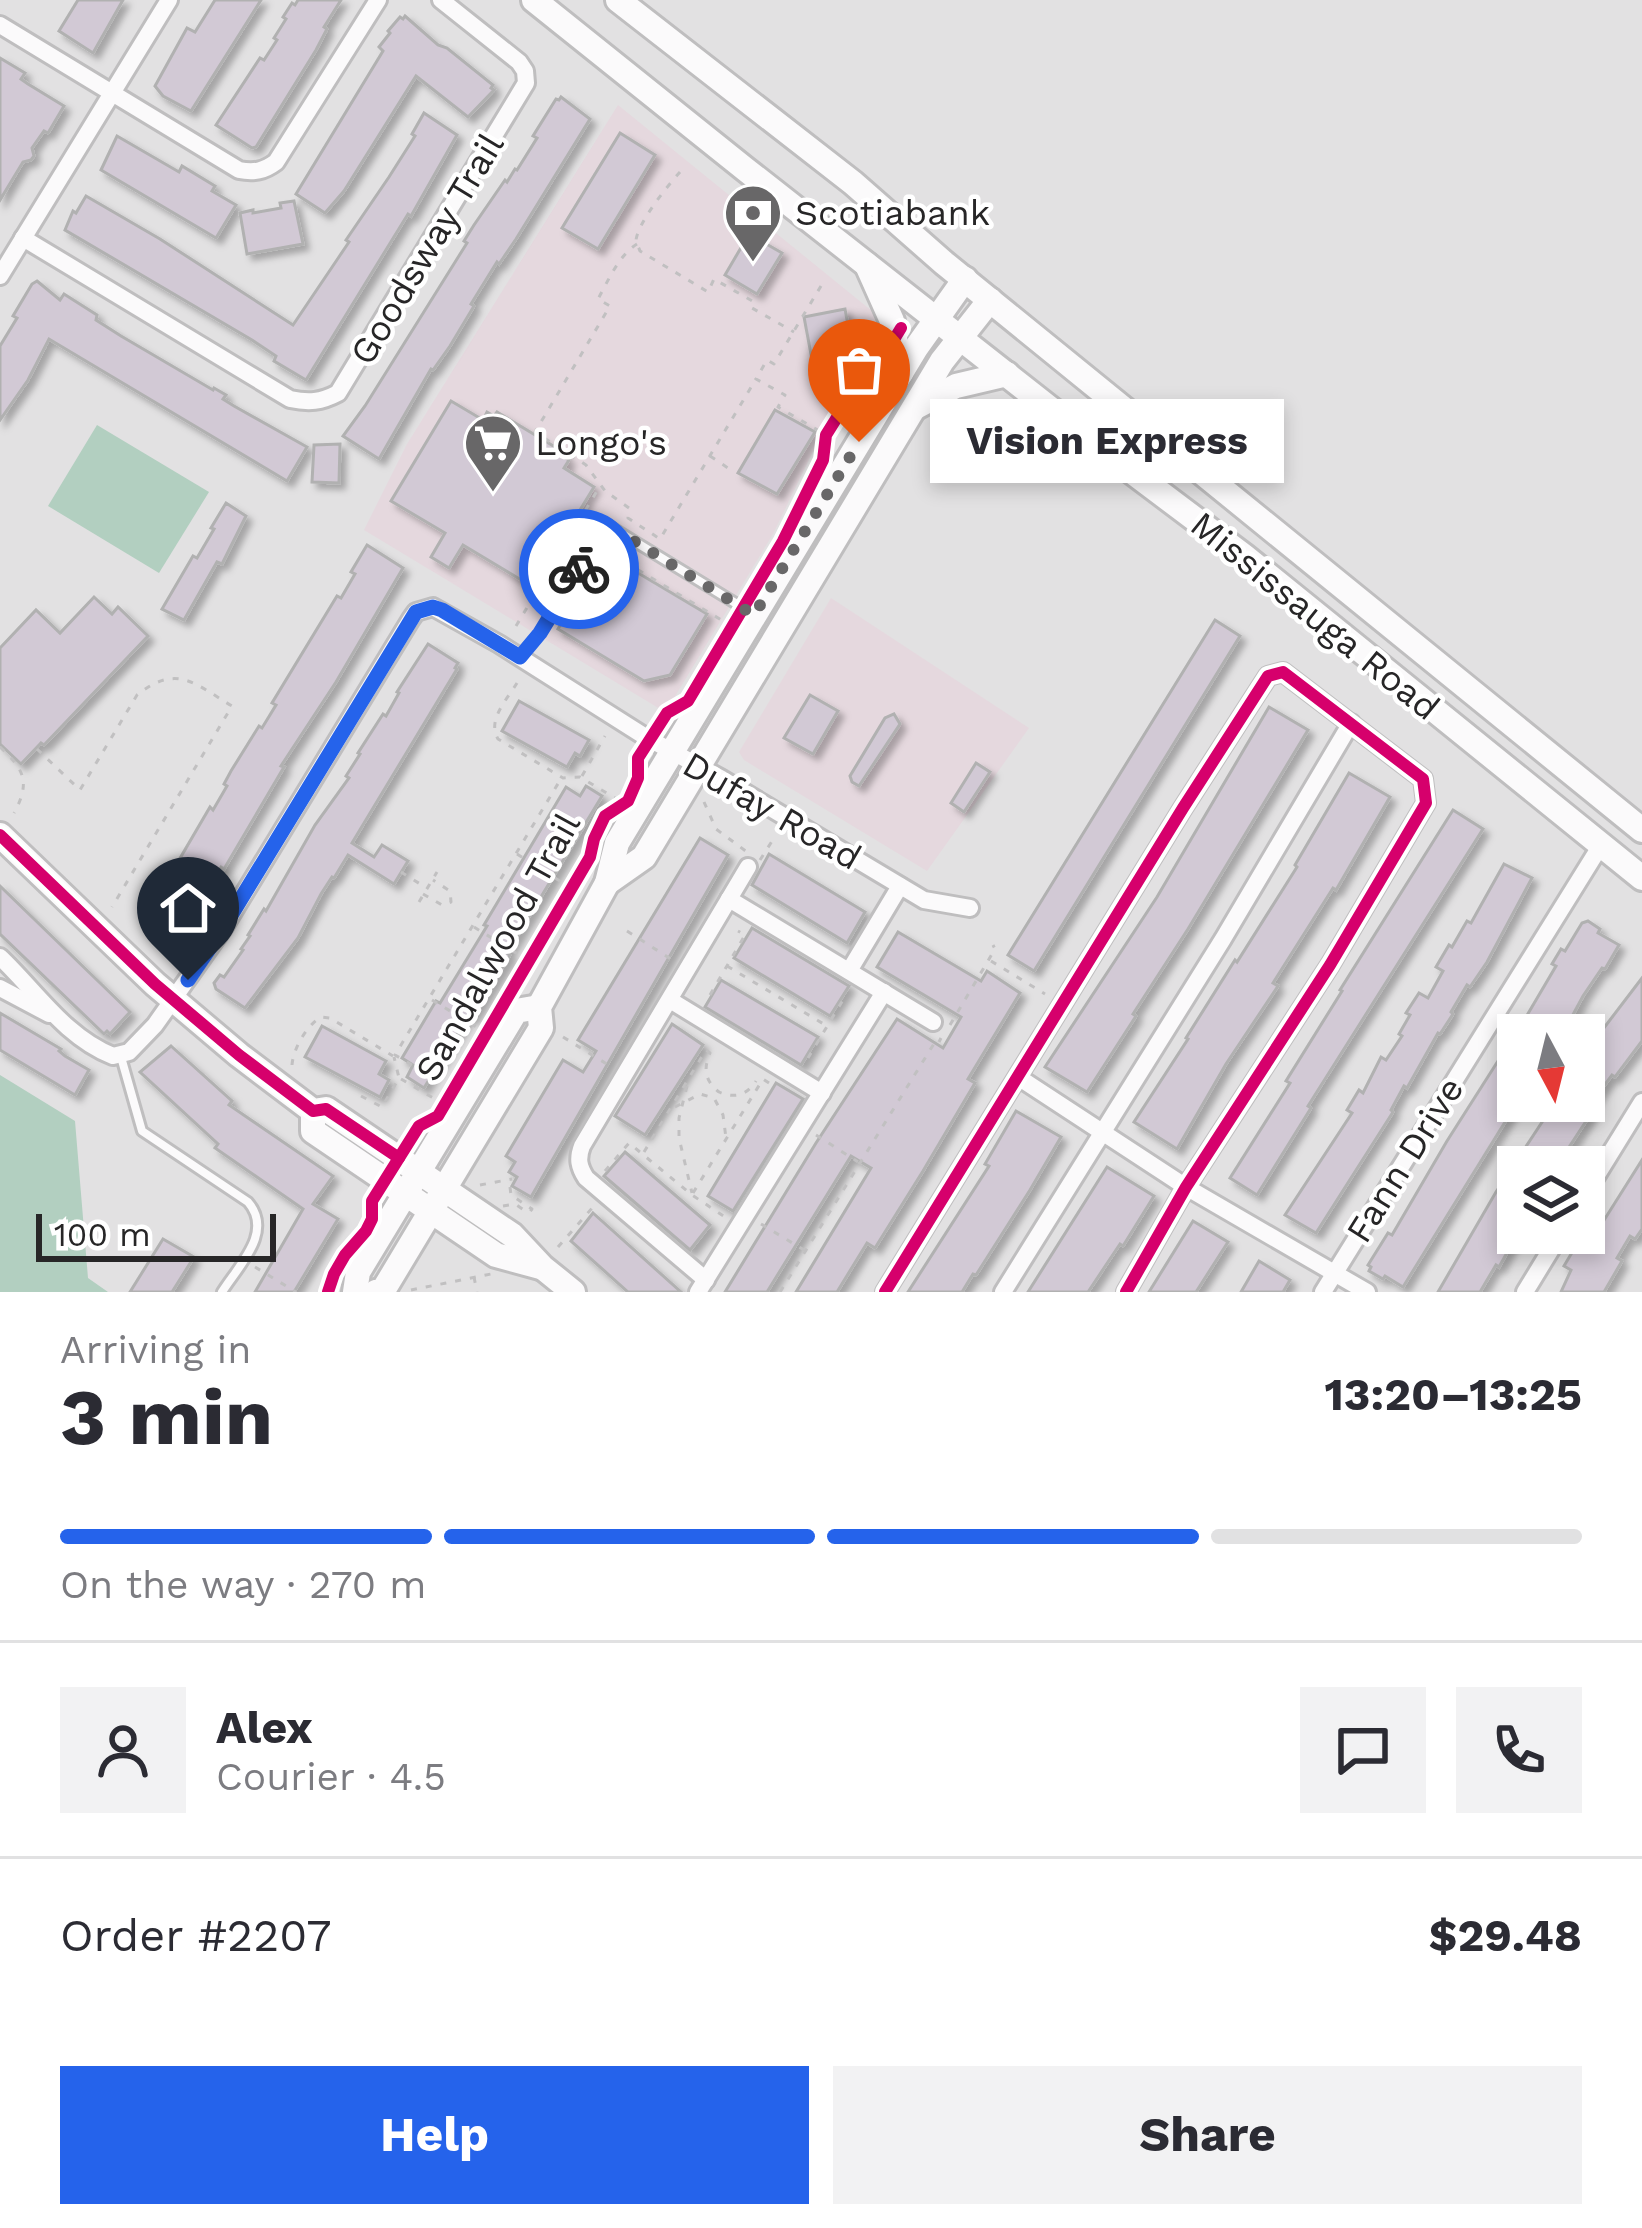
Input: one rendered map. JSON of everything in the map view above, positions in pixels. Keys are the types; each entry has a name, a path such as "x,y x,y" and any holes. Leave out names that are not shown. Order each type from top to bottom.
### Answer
{"main road":[{"name":"Mississauga Road","path":"534,0 1244,556 1642,878"},
{"name":"Mississauga Road","path":"618,0 853,183 990,300 1642,830"},
{"path":"866,262 892,321 901,373"},
{"path":"376,1292 384,1289 541,1028 539,1007 607,883 616,843 749,611 965,279"},
{"path":"607,883 644,857 914,408 990,300"},
{"path":"914,408 956,386 1007,374"},
{"path":"0,835 174,999 313,1111"},
{"path":"355,1292 358,1272 516,1011 539,1007"},
{"path":"313,1111 326,1108 550,1257 573,1292"},
{"path":"313,1111 313,1131 496,1255 550,1257"}],"street":[{"path":"0,276 169,0"},
{"path":"0,25 239,170 259,171 276,162 378,0"},
{"name":"Goodsway Trail","path":"23,238 290,399 323,401 338,393 526,83 519,62 440,0"},
{"name":"Dufay Road","path":"174,999 222,930 416,612 433,607 924,900 970,908"},
{"path":"885,1292 1183,808 1268,676 1283,672 1423,779 1426,803 1330,965 1186,1187 1126,1292"},
{"path":"1003,1292 1351,723"},
{"name":"Fann Drive","path":"1324,1292 1601,845"},
{"path":"748,867 578,1157 586,1178 702,1286 884,992"},
{"path":"849,971 900,886"},
{"path":"729,899 933,1022"},
{"path":"0,957 55,1017"},
{"path":"0,988 55,1017 112,1056 129,1052 174,999"},
{"path":"670,1000 822,1093"},
{"path":"1018,1077 1186,1187 1366,1292"},
{"path":"1605,1162 1642,1102"},
{"path":"1525,1292 1548,1254"}],"lane":[{"path":"520,657 540,633 606,524 749,611"},
{"path":"121,1056 142,1131 248,1202 257,1213 258,1234 222,1292"}],"path":[{"path":"680,172 598,299 610,306 535,432 586,465 629,508 632,523 660,539 767,360 774,364 821,286"},
{"path":"620,240 708,292 714,279 794,332"},
{"path":"756,379 785,395 778,407 830,429 823,460"},
{"path":"709,455 728,468"},
{"path":"516,626 601,484"},
{"path":"625,562 722,621"},
{"path":"721,644 749,611"},
{"path":"37,749 80,790 137,695 151,685 185,678 232,706 112,907"},
{"path":"517,683 494,722 495,736 562,777 581,778 620,802"},
{"path":"581,778 605,736"},
{"path":"0,747 16,762 24,781 14,813"},
{"path":"373,1117 399,1078 395,1056 562,777"},
{"path":"703,801 716,829 760,860 774,838"},
{"path":"516,853 571,888"},
{"path":"401,872 428,889"},
{"path":"419,902 437,872"},
{"path":"433,880 450,891 452,914"},
{"path":"424,894 442,905 464,898"},
{"path":"472,926 529,961"},
{"path":"627,931 680,965"},
{"path":"710,995 745,935 738,931"},
{"path":"780,1292 989,960 993,945"},
{"path":"989,960 1045,994"},
{"path":"727,966 827,1026"},
{"path":"808,1058 846,995"},
{"path":"429,998 486,1033"},
{"path":"292,1065 293,1054 310,1025 321,1017 412,1066"},
{"path":"562,1037 616,1070"},
{"path":"643,1154 706,1050 710,1053 707,1077 719,1092 739,1095 756,1081"},
{"path":"399,1078 441,1100"},
{"path":"692,1195 763,1079 769,1083"},
{"path":"688,1081 679,1138 692,1195"},
{"path":"714,1098 719,1092"},
{"path":"670,1108 700,1094 714,1098 723,1114 727,1140"},
{"path":"361,1096 378,1107"},
{"path":"809,1131 860,1163"},
{"path":"600,1178 629,1143 726,1217"},
{"path":"480,1185 512,1179"},
{"path":"503,1206 515,1204 529,1213 532,1209 511,1195 510,1187"},
{"path":"550,1257 598,1201"},
{"path":"755,1220 806,1251"},
{"path":"243,1259 296,1292"},
{"path":"411,1290 498,1272"},
{"path":"474,1277 477,1292"}],"shaded area":[{"path":"618,105 888,324 820,437 773,534 668,708 660,709 364,530 407,444"},
{"path":"831,598 1029,728 927,871 744,760 739,752"}],"green space":[{"path":"97,425 209,492 159,573 48,506"},
{"path":"0,1075 75,1121 88,1278 108,1292 0,1292"}],"building":[{"path":"78,0 123,0 93,53 59,31"},
{"path":"215,0 261,0 191,111 163,96 155,86 187,28 195,32"},
{"path":"298,0 341,0 316,50 252,148 216,125 260,58 264,60 277,40 283,17"},
{"path":"405,16 494,90 468,117 416,76 344,191 325,213 296,194 383,51 379,47 388,31"},
{"path":"0,58 25,73 21,79 64,106 0,200"},
{"path":"561,97 590,119 497,262 379,459 343,436 474,225 517,170 537,138 533,136"},
{"path":"424,113 457,135 306,380 274,361 276,356 252,340 65,230 86,196 293,325 415,136"},
{"path":"620,133 655,155 598,249 562,228"},
{"path":"117,136 179,172 182,166 236,205 216,238 101,170"},
{"path":"294,201 303,244 247,254 240,213 281,208 280,203"},
{"name":"Scotiabank","path":"749,234 782,253 757,294 725,275"},
{"path":"37,281 60,300 64,294 121,336 307,447 287,481 49,339 0,420 0,346"},
{"path":"845,309 854,358 813,365 804,317"},
{"name":"Longo's","path":"451,401 483,420 487,412 494,416 497,412 565,453 562,456 569,460 564,468 594,487 533,587 463,545 449,568 431,557 445,533 391,501"},
{"path":"775,410 815,432 777,494 738,473"},
{"path":"340,444 339,483 312,482 314,445"},
{"path":"226,503 246,516 222,564 217,562 184,620 162,609 193,556 197,558"},
{"path":"367,545 403,568 281,766 224,869 221,867 177,934 164,926 161,931 142,913 162,889 210,807 213,810 231,771 355,574 351,572"},
{"path":"623,564 707,614 670,675 644,681 558,629 568,612 587,623"},
{"path":"94,597 112,614 118,607 148,636 21,764 0,744 0,648 36,610 60,633"},
{"path":"1215,620 1240,636 1034,971 1008,955"},
{"path":"428,644 458,663 457,669 352,843 374,857 382,845 408,861 394,884 348,855 298,938 245,1008 214,983 243,950"},
{"path":"810,695 838,711 813,754 784,738"},
{"path":"519,701 589,740 580,756 575,753 567,767 502,731"},
{"path":"1269,707 1308,730 1087,1092 1045,1067 1157,897"},
{"path":"894,714 900,724 859,786 850,776 885,718"},
{"path":"976,763 990,772 964,812 951,803"},
{"path":"1349,773 1390,797 1336,890 1333,888 1273,983 1278,986 1177,1149 1134,1122 1297,867"},
{"path":"586,786 602,796 472,1018 468,1016 424,1088 407,1077 413,1065 402,1058 487,926 566,787 580,796"},
{"path":"1453,810 1483,829 1257,1195 1230,1178"},
{"path":"700,838 728,855 531,1197 512,1186 517,1177 509,1172 515,1162 506,1156 563,1060 583,1072 596,1051 578,1040"},
{"path":"769,854 865,912 847,943 752,885"},
{"path":"1504,864 1532,878 1487,962 1467,985 1316,1233 1285,1215 1352,1113 1347,1110 1359,1090 1363,1093 1381,1057 1386,1060 1402,1036 1410,1015 1406,1013 1419,993 1428,998 1443,971 1436,967 1467,921 1471,923"},
{"path":"0,886 130,1012 110,1034 104,1034 0,934"},
{"path":"1588,921 1619,945 1605,969 1573,1014 1528,1014 1556,966 1552,964"},
{"path":"752,928 849,986 830,1016 734,958"},
{"path":"898,932 981,981 987,971 1020,993 968,1079 975,1083 923,1171 875,1248 867,1243 837,1292 796,1292 871,1168 851,1156 767,1292 725,1292 897,1019 943,1048 961,1017 877,967"},
{"path":"1642,978 1642,1041 1605,1084 1605,1026"},
{"path":"721,980 818,1037 801,1065 705,1007"},
{"path":"0,1013 89,1070 75,1095 0,1050"},
{"path":"672,1024 703,1045 645,1135 615,1116"},
{"path":"322,1026 386,1061 379,1074 389,1080 380,1097 305,1057"},
{"path":"171,1046 232,1101 229,1105 333,1176 313,1204 338,1219 294,1292 255,1292 303,1209 215,1148 218,1144 140,1072"},
{"path":"1497,1063 1497,1122 1505,1122 1403,1287 1369,1271 1368,1265 1388,1233 1392,1235"},
{"path":"776,1083 803,1099 733,1211 708,1196"},
{"path":"1016,1111 1061,1137 1030,1190 962,1292 908,1292 989,1166 985,1164"},
{"path":"1542,1122 1585,1122 1570,1146 1526,1146"},
{"path":"625,1152 710,1225 690,1250 604,1176"},
{"path":"1642,1160 1642,1229 1635,1239 1630,1236 1604,1292 1561,1292 1571,1270 1564,1266 1571,1254 1605,1254 1605,1219"},
{"path":"1107,1167 1154,1196 1123,1246 1088,1292 1028,1292"},
{"path":"1496,1192 1497,1254 1506,1254 1499,1267 1480,1292 1438,1292"},
{"path":"593,1213 681,1292 628,1292 571,1241"},
{"path":"1193,1221 1228,1242 1196,1292 1149,1292"},
{"path":"163,1239 194,1257 172,1292 130,1292"},
{"path":"1259,1261 1290,1280 1283,1292 1241,1292"}],"cycle path":[{"name":"Sandalwood Trail","path":"328,1292 345,1255 372,1219 372,1201 419,1126 438,1116 590,857 605,816 628,801 638,778 638,758 667,713 688,701 783,541 823,460 826,435 841,411 858,399 901,328"},
{"path":"885,1292 1183,808 1268,676 1283,672 1423,779 1426,803 1330,965 1186,1187 1126,1292"},
{"path":"0,835 155,984 239,1055 313,1111 326,1109 399,1158"}],"way so far":[{"path":"579,569 606,524 754,615 859,442"}],"place":[{"name":"Scotiabank","path":"753,264"},
{"name":"Vision Express","path":"859,442"},
{"name":"Longo's","path":"493,494"}],"route":[{"path":"188,980 416,612 433,607 442,610 520,657 579,569"}]}
